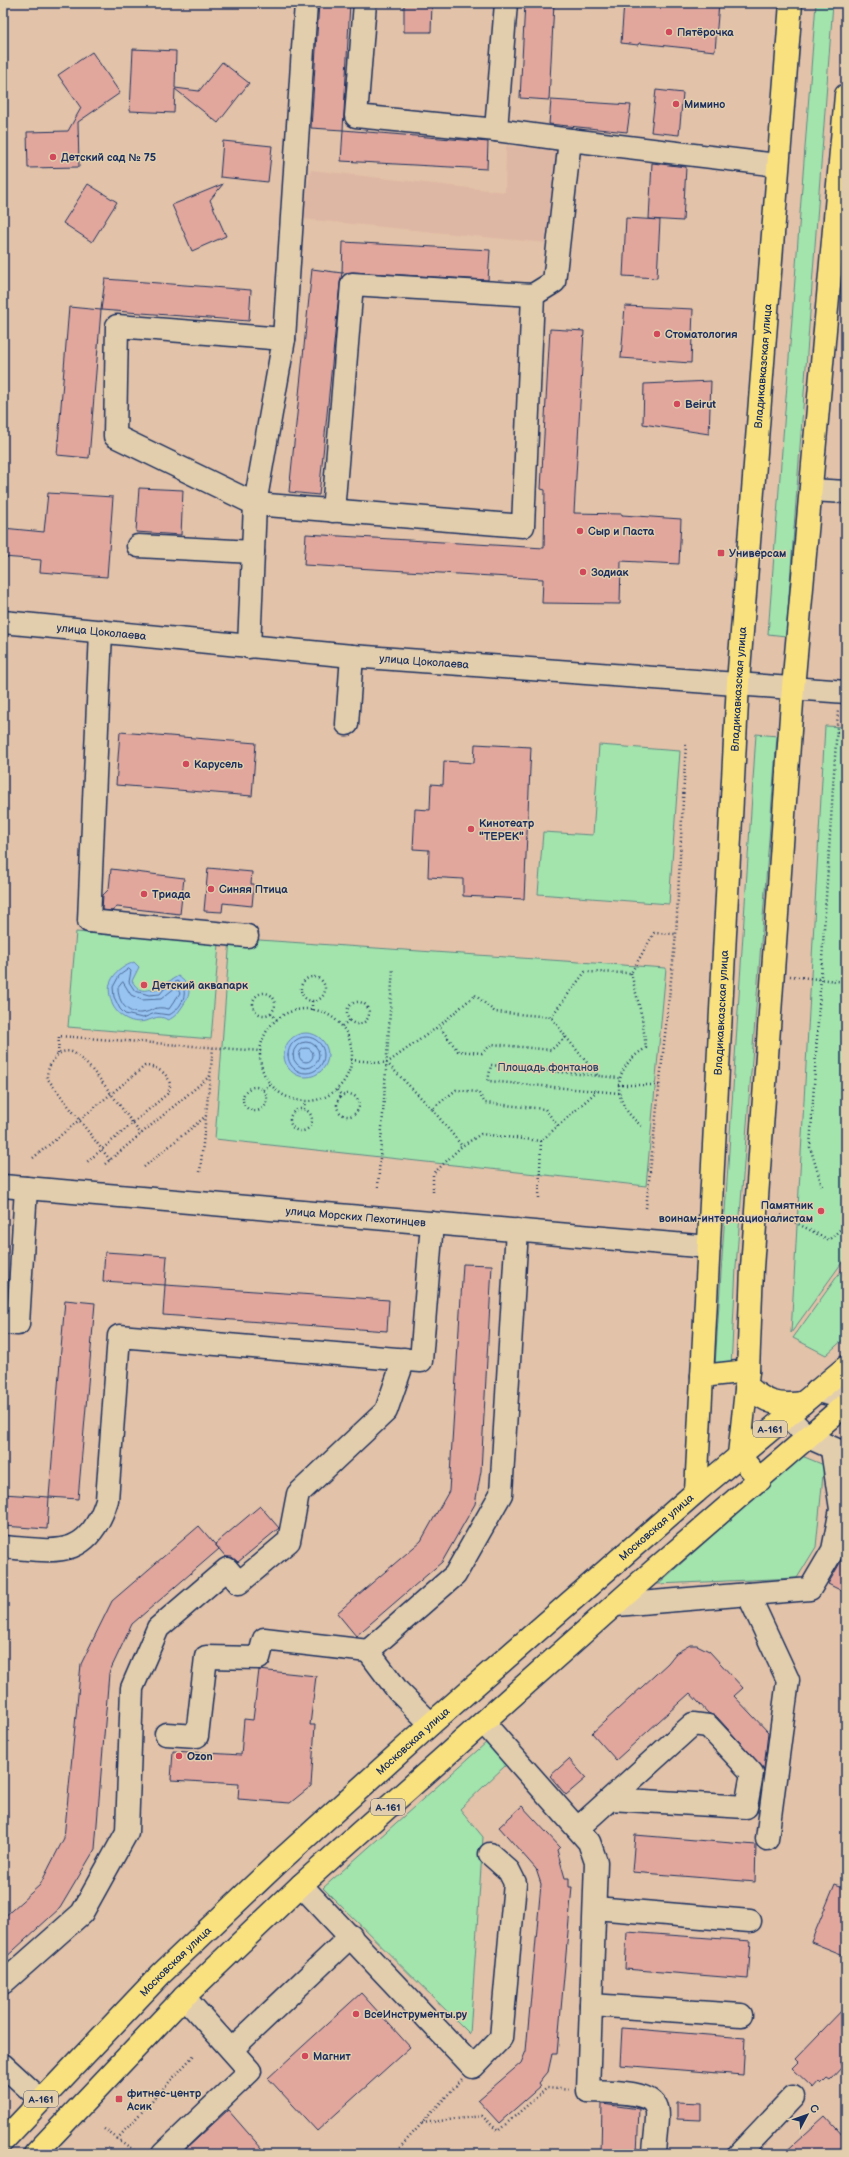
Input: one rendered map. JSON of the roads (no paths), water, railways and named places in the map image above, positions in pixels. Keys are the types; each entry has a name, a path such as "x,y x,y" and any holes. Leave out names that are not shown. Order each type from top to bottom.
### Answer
{"main road":[{"name":"Владикавказская улица","path":"696,1492 738,683 777,165 791,3"},
{"path":"760,1480 739,1455 747,1378 752,1268 793,688 846,95"},
{"name":"Московская улица","path":"3,2141 40,2100 161,1974 280,1861 431,1724 696,1492 846,1367"},
{"path":"702,1376 747,1378"},
{"path":"747,1378 758,1396 775,1404 802,1403"},
{"name":"А-161","path":"36,2154 184,1997 301,1885 616,1605 846,1404"}],"street":[{"path":"249,647 254,504 284,339 306,3"},
{"path":"364,3 356,116 496,130 777,165"},
{"path":"496,130 506,3"},
{"path":"333,511 352,284 533,295 554,282 570,140"},
{"path":"284,339 117,326 115,436 254,504 523,526 533,295"},
{"path":"811,490 846,492"},
{"path":"138,546 253,552"},
{"name":"улица Цоколаева","path":"3,622 101,630 249,647 352,656 793,688 842,699"},
{"path":"101,630 89,921 247,936"},
{"path":"347,724 352,656"},
{"name":"улица Морских Пехотинцев","path":"3,1186 709,1247"},
{"path":"3,1323 18,1324 26,1188"},
{"path":"3,1547 54,1551 67,1550 80,1544 92,1533 102,1516 106,1500 119,1336 421,1361 432,1223"},
{"path":"368,1651 455,1575 501,1494 517,1230"},
{"path":"3,1983 82,1913 127,1832 132,1688 158,1628 227,1569 239,1583 289,1541 298,1494 386,1411 404,1359"},
{"path":"616,1605 810,1589 833,1550 844,1506 839,1452 808,1438 802,1403 834,1395 846,1404"},
{"path":"748,1594 788,1680 768,1839"},
{"path":"166,1734 197,1736 206,1656 259,1658 264,1638 368,1651 398,1691 431,1724"},
{"path":"484,1723 589,1842 596,1862 588,2091 643,2095 651,2099 657,2108 654,2154"},
{"path":"578,1828 693,1724 708,1726 752,1773 746,1807 610,1800"},
{"path":"301,1885 351,1936 473,2067 501,2038 515,1883 509,1871 490,1854"},
{"path":"595,1908 750,1920"},
{"path":"232,2050 351,1936"},
{"path":"163,2154 250,2071 184,1997"},
{"path":"591,2004 741,2015"},
{"path":"3,2065 40,2100"},
{"path":"739,2154 792,2098"}],"water":[{"path":"134,962 139,967 132,981 135,986 141,990 158,990 161,986 178,976 186,984 189,994 173,1018 168,1020 159,1017 140,1022 129,1020 119,1014 116,1010 113,1005 109,987 114,976 119,971"},
{"path":"302,1033 310,1033 322,1039 328,1051 328,1059 322,1071 310,1077 302,1077 290,1071 284,1059 284,1051 290,1039"}],"place":[{"name":"Пятёрочка","path":"669,32"},
{"name":"Мимино","path":"676,104"},
{"name":"Детский сад № 75","path":"53,157"},
{"name":"Стоматология","path":"657,334"},
{"name":"Beirut","path":"677,404"},
{"name":"Сыр и Паста","path":"580,531"},
{"name":"Универсам","path":"721,553"},
{"name":"Зодиак","path":"583,572"},
{"name":"Карусель","path":"186,764"},
{"name":"Кинотеатр \"ТЕРЕК\"","path":"471,829"},
{"name":"Синяя Птица","path":"211,889"},
{"name":"Триада","path":"144,894"},
{"name":"Детский аквапарк","path":"144,985"},
{"name":"Памятник воинам-интернационалистам","path":"821,1211"},
{"name":"Ozon","path":"179,1756"},
{"name":"ВсеИнструменты.ру","path":"356,2014"},
{"name":"Магнит","path":"305,2056"},
{"name":"фитнес-центр Асик","path":"119,2099"}],"park label":[{"name":"Площадь фонтанов","path":"548,1067"}]}
